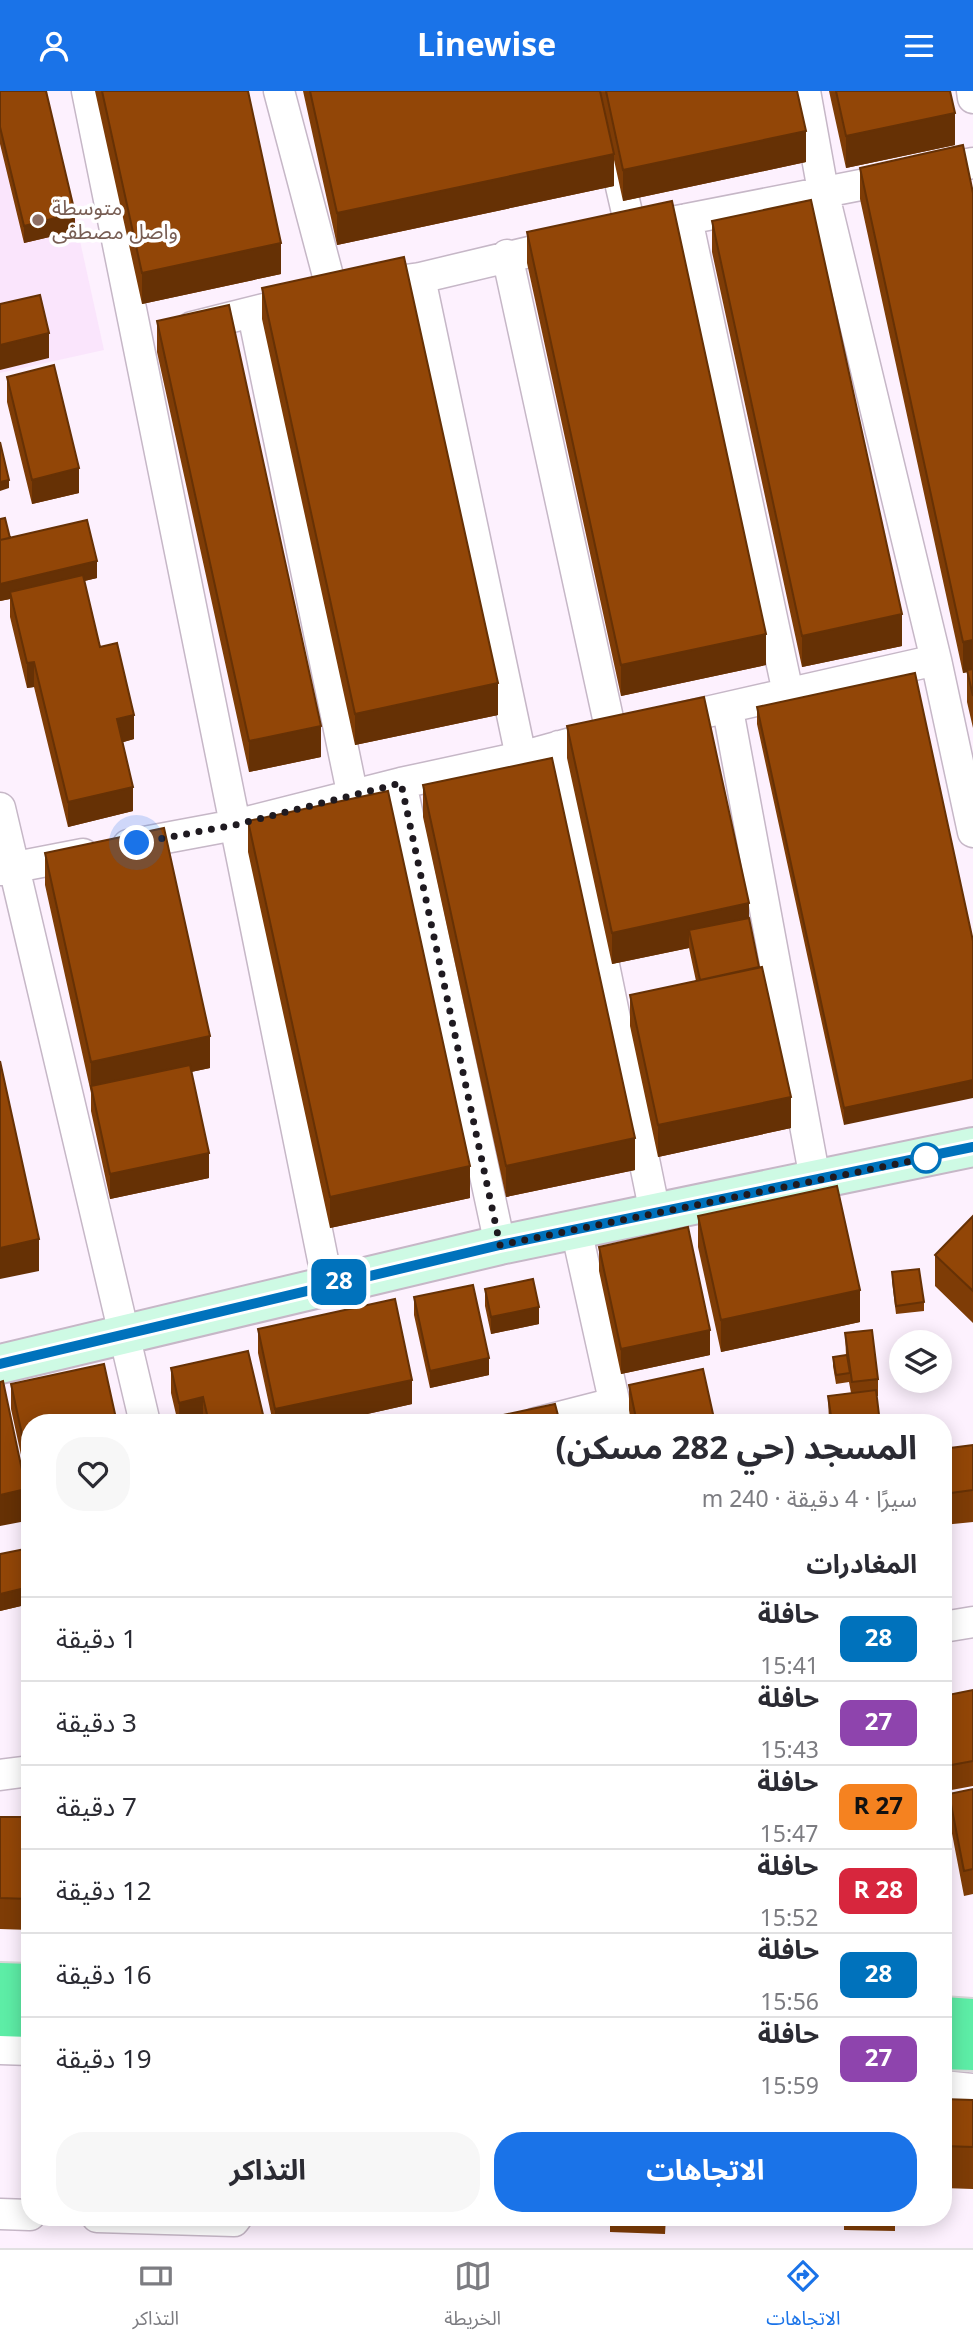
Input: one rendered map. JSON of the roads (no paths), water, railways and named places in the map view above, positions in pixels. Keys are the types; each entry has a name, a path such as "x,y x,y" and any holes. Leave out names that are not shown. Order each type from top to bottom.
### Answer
{"highway":[{"path":"0,1982 21,1983"},
{"path":"0,2017 21,2018"},
{"path":"952,2017 973,2018"},
{"path":"952,2050 973,2051"}],"street":[{"path":"88,91 328,1285"},
{"path":"279,91 331,291"},
{"path":"599,91 611,234"},
{"path":"805,91 823,191 936,660 973,832"},
{"path":"972,91 973,98"},
{"path":"137,338 253,314 331,291 420,278 507,255 973,163"},
{"path":"687,219 788,693"},
{"path":"507,255 611,732"},
{"path":"420,278 521,757"},
{"path":"253,314 353,797"},
{"path":"7,869 235,825 401,783 521,757 611,732 728,710 788,693 936,660"},
{"path":"944,695 973,688"},
{"path":"728,710 815,1179"},
{"path":"559,746 654,1213"},
{"path":"401,783 500,1245"},
{"path":"0,809 7,869 143,1414"},
{"path":"0,1364 500,1245 973,1147"},
{"path":"576,1229 616,1413"},
{"path":"952,1626 973,1622"},
{"path":"0,1775 21,1772"},
{"path":"0,2049 21,2050"},
{"path":"952,2087 973,2089"},
{"path":"0,2214 21,2215"}],"place":[{"name":"متوسطة واصل مصطفى","path":"38,220"}]}
